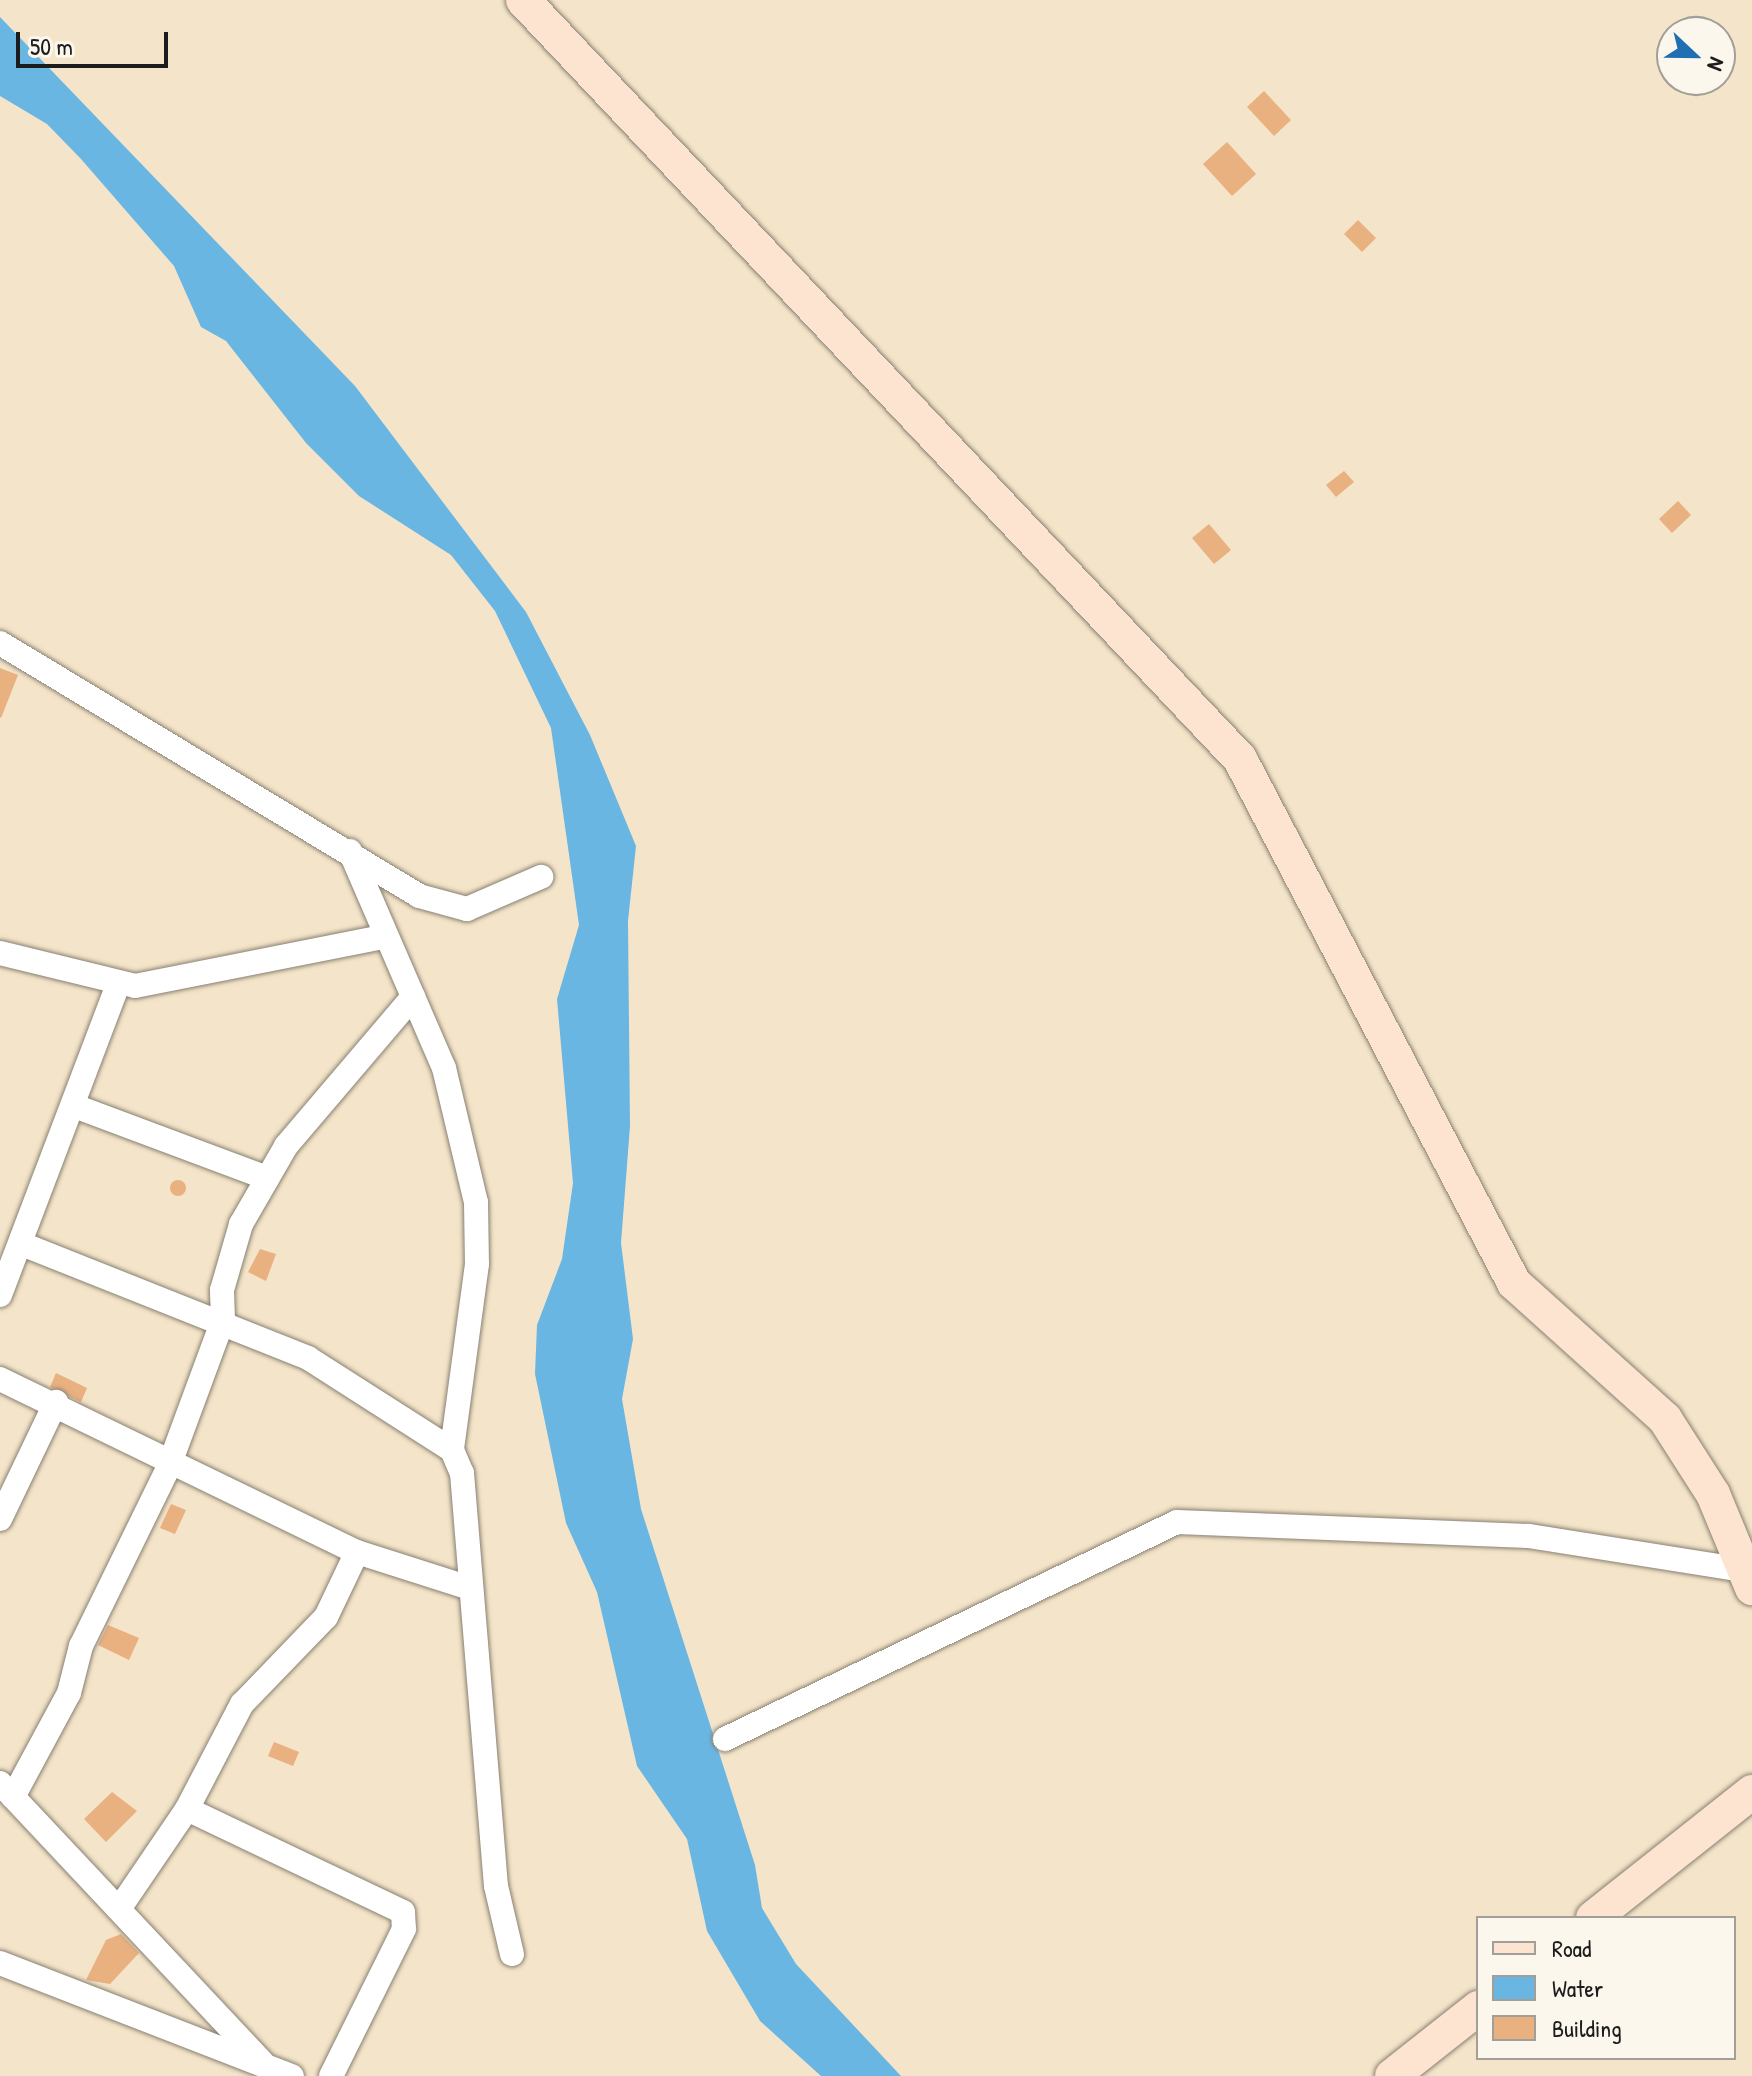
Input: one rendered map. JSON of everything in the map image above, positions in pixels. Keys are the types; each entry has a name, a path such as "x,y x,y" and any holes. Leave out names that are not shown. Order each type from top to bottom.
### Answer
{"street":[{"path":"523,0 1240,759 1514,1283 1665,1419 1713,1494 1747,1579"},
{"path":"0,643 350,851 419,896 467,909 541,877"},
{"path":"350,851 383,937 444,1068 476,1202 477,1264 452,1450 462,1473 467,1587 482,1677 496,1886 512,1954"},
{"path":"0,953 118,985 383,937"},
{"path":"0,1295 77,1107 118,985"},
{"path":"263,2063 6,1790 69,1693 81,1646 169,1466 223,1320 230,1256 267,1178 413,997"},
{"path":"77,1107 267,1178"},
{"path":"22,1244 223,1320 321,1364 452,1450"},
{"path":"0,1379 56,1402 169,1466 357,1552 467,1587"},
{"path":"0,1519 56,1402"},
{"path":"725,1739 1177,1522 1529,1536 1747,1579"},
{"path":"119,1909 187,1809 242,1704 326,1617 357,1552"},
{"path":"1595,1916 1673,1851 1752,1792"},
{"path":"187,1809 403,1912 404,1929 331,2076"},
{"path":"0,1963 292,2076"},
{"path":"1392,2076 1476,2010"}],"water":[{"path":"0,17 355,386 526,612 590,735 636,846 628,921 630,1126 621,1243 633,1339 622,1399 641,1509 755,1865 762,1908 796,1964 901,2076 821,2076 760,2021 707,1931 687,1839 637,1766 597,1592 566,1523 535,1374 537,1325 562,1259 573,1183 557,999 579,925 551,728 495,611 451,555 359,496 306,443 226,341 201,327 174,266 81,159 47,124 0,96"}],"building":[{"path":"1264,91 1291,120 1274,136 1247,107"},
{"path":"1227,142 1256,174 1232,196 1203,164"},
{"path":"1358,220 1376,238 1362,252 1344,234"},
{"path":"1344,471 1354,482 1336,497 1326,485"},
{"path":"1678,501 1691,515 1672,533 1659,519"},
{"path":"1209,524 1231,550 1214,564 1192,538"},
{"path":"0,668 18,675 1,718 0,717"},
{"path":"175,1180 181,1180 186,1188 184,1194 175,1196 170,1191 170,1185"},
{"path":"260,1249 276,1254 266,1281 248,1272"},
{"path":"56,1373 87,1388 81,1402 50,1387"},
{"path":"171,1504 186,1510 175,1534 160,1528"},
{"path":"108,1625 139,1638 129,1660 98,1645"},
{"path":"274,1742 299,1752 293,1766 268,1756"},
{"path":"112,1792 137,1811 106,1842 84,1819"},
{"path":"121,1934 139,1953 110,1984 86,1980 106,1940"}]}
